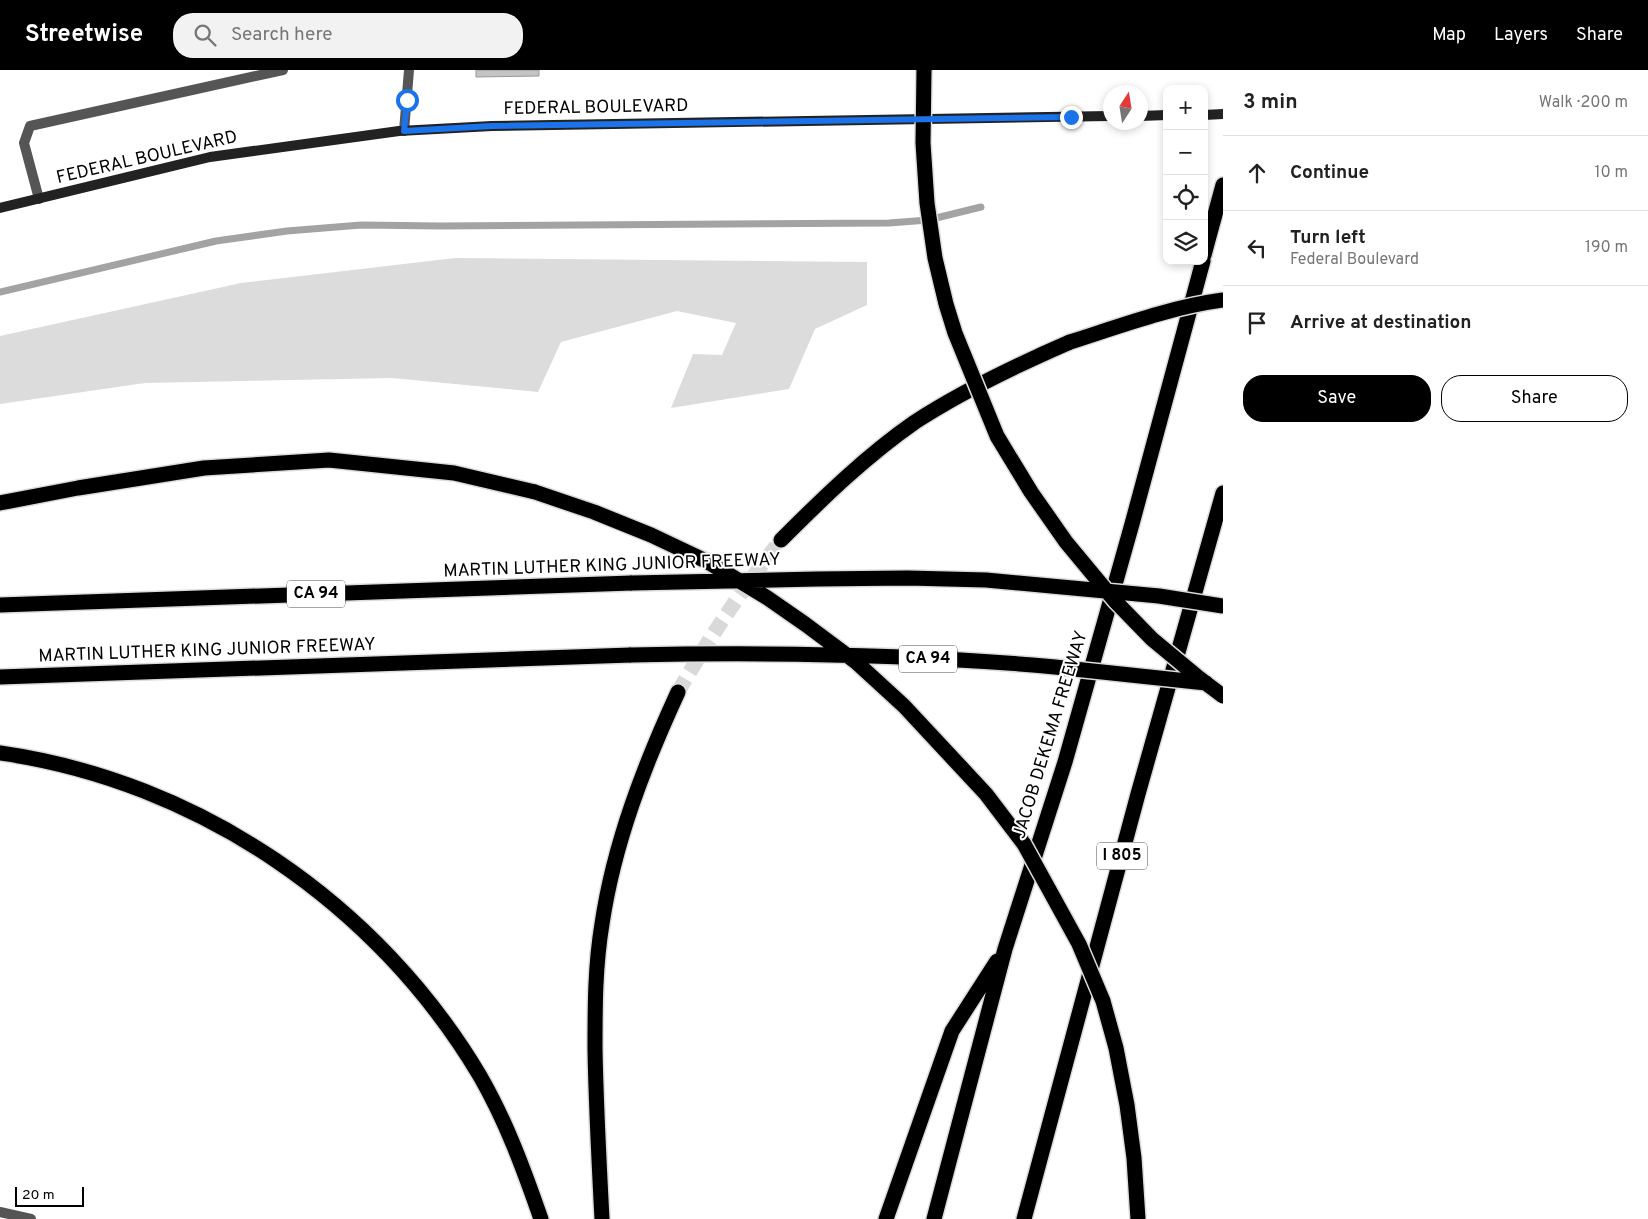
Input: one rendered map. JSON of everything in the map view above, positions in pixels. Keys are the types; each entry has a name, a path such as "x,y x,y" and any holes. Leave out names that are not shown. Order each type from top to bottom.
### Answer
{"highway":[{"path":"924,70 923,143 927,203 935,258 946,304 956,333 998,436 1031,492 1066,542 1115,601 1152,639 1223,696"},
{"path":"1208,240 1223,185"},
{"name":"JACOB DEKEMA FREEWAY","path":"934,1219 1005,949 1068,753 1202,265"},
{"path":"781,540 825,496 867,459 915,422 970,390 1070,342 1150,316 1201,303 1223,300"},
{"path":"0,503 78,488 204,468 329,460 454,473 535,492 594,512 651,535 708,562 774,603 856,662 904,706 986,794 1024,844 1079,944 1103,1001 1116,1048 1127,1105 1134,1158 1138,1219"},
{"name":"I 805","path":"1024,1219 1138,794 1223,493"},
{"name":"MARTIN LUTHER KING JUNIOR FREEWAY","path":"0,605 632,584 908,578 986,580 1159,596 1223,606"},
{"name":"MARTIN LUTHER KING JUNIOR FREEWAY","path":"0,677 631,655 792,654 888,657 1054,667 1223,685"},
{"path":"602,1219 596,1086 595,1008 597,962 602,924 614,865 633,801 653,746 678,692"},
{"path":"0,753 32,757 90,772 126,783 195,812 248,842 293,872 333,903 368,935 418,990 464,1051 499,1114 525,1174 541,1219"},
{"path":"886,1219 952,1031 1005,949"}],"main road":[{"path":"1208,114 1223,114"},
{"path":"1148,116 1163,115"},
{"name":"FEDERAL BOULEVARD","path":"0,208 210,156 404,131 502,126 1103,116"}],"street":[{"path":"39,199 24,143 30,126 283,70"},
{"path":"404,131 409,70"},
{"path":"0,1212 31,1219"}],"shaded area":[{"path":"455,258 867,262 867,305 815,329 789,389 671,408 693,354 722,355 736,323 677,311 561,342 538,392 392,378 145,383 0,404 0,336 241,283"}],"building":[{"path":"476,70 539,70 539,76 476,77"}],"waterway":[{"path":"0,292 216,241 287,231 361,225 889,223 928,220 981,207"}],"tunnel":[{"path":"678,692 727,614 781,540"}],"route":[{"path":"407,100 404,131 492,126 1071,117"}]}
